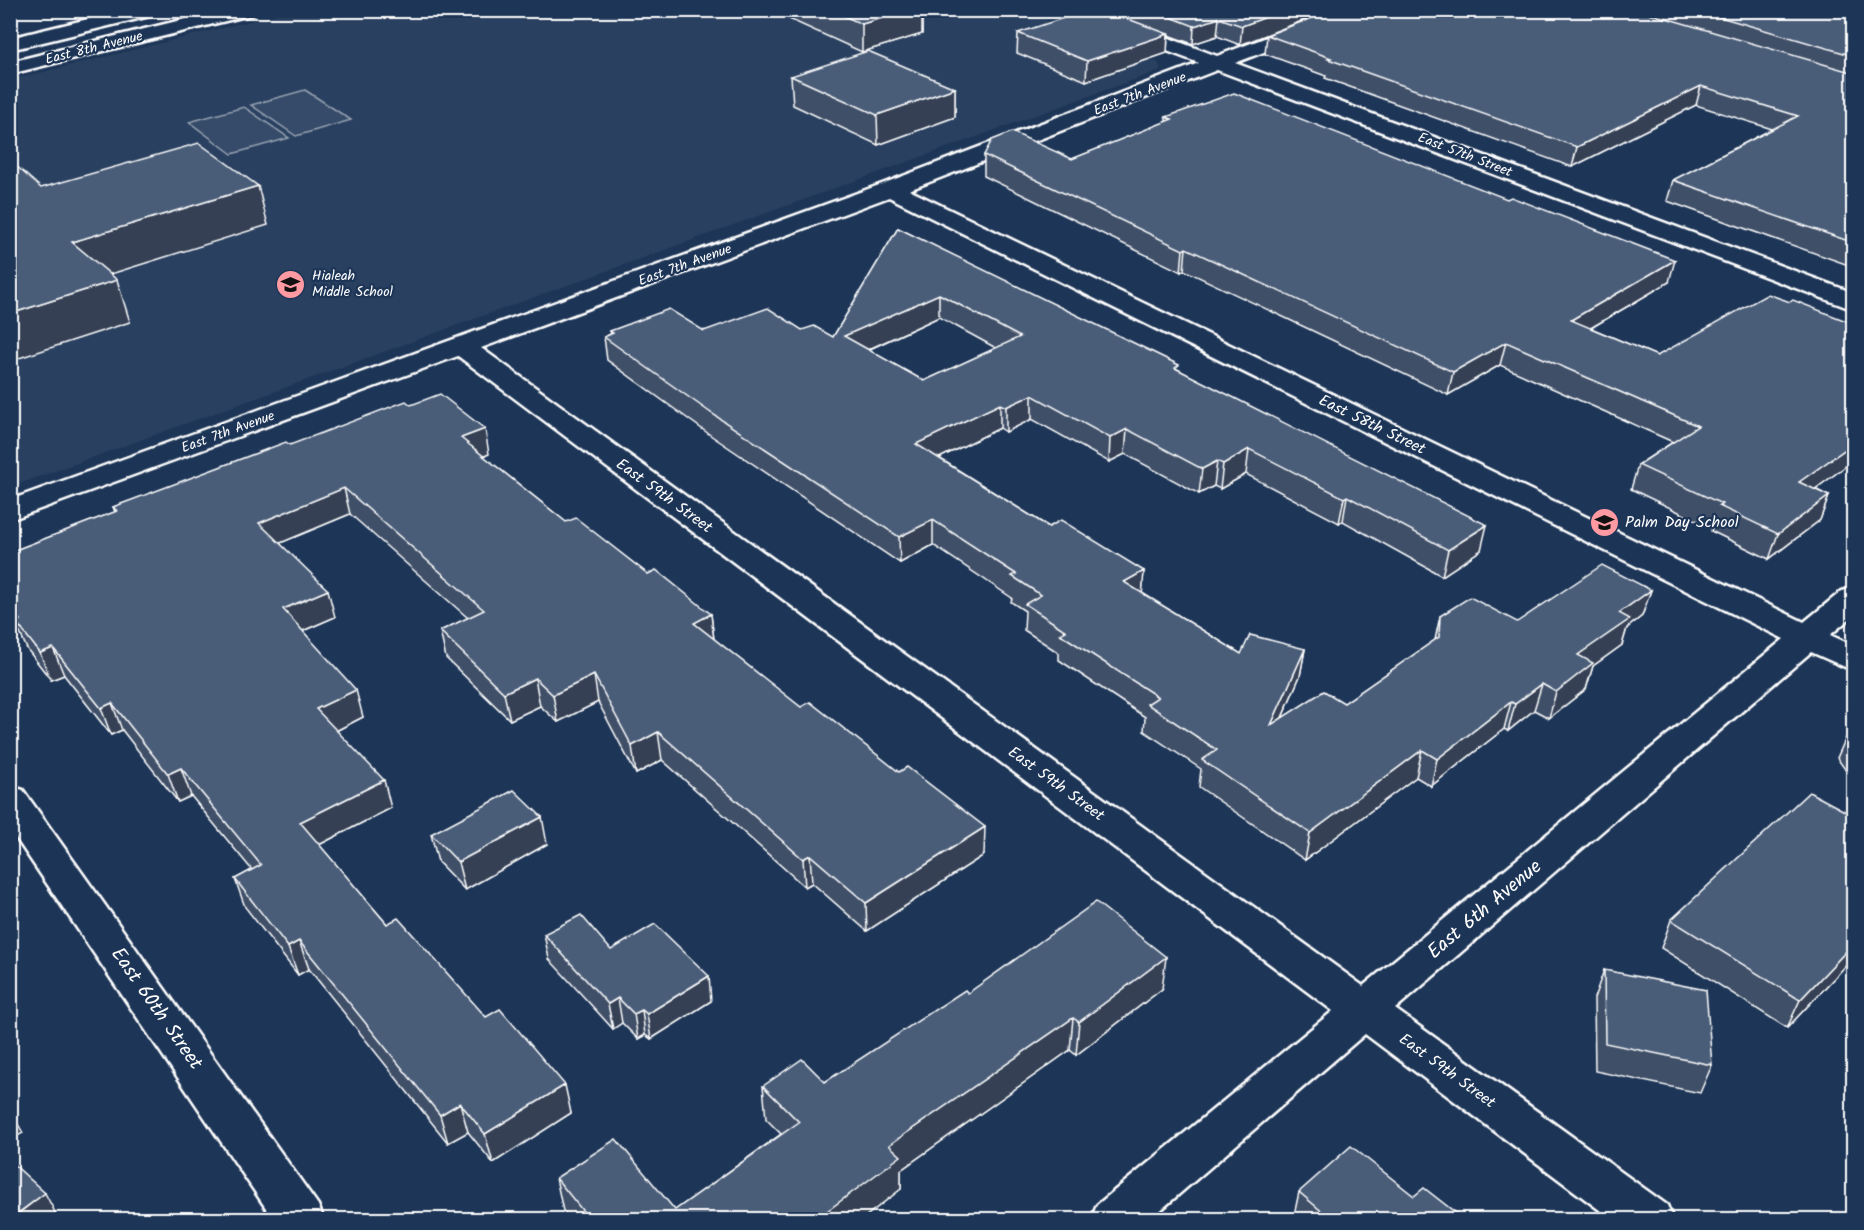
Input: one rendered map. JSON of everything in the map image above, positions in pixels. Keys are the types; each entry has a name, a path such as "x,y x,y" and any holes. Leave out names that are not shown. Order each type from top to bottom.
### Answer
{"street":[{"name":"East 8th Avenue","path":"10,44 151,10"},
{"name":"East 57th Street","path":"1075,10 1854,302"},
{"name":"East 7th Avenue","path":"10,511 891,189 1356,10"},
{"name":"East 8th Avenue","path":"10,68 247,11"},
{"name":"East 58th Street","path":"891,189 1854,660"},
{"name":"East 59th Street","path":"462,347 1650,1220"},
{"name":"East 6th Avenue","path":"1114,1220 1854,598"},
{"name":"East 60th Street","path":"10,799 301,1220"}],"shaded area":[{"name":"Hialeah Middle School","path":"294,10 1021,11 1158,62 1161,70 11,487 11,80"},
{"path":"305,90 351,120 296,136 251,105"},
{"path":"244,107 289,138 232,154 189,122"}],"building":[{"path":"830,10 909,10 862,24"},
{"path":"1088,10 1104,10 1168,34 1087,61 1018,33"},
{"path":"1152,10 1285,10 1242,26 1219,18 1194,26"},
{"path":"1333,10 1638,10 1854,73 1854,243 1673,180 1798,116 1701,86 1577,147 1328,59 1331,58 1267,35"},
{"path":"1696,10 1854,10 1854,56"},
{"path":"868,51 955,88 877,115 791,76"},
{"path":"1234,93 1507,199 1511,197 1675,260 1571,320 1657,356 1768,294 1790,302 1793,300 1854,324 1854,443 1799,482 1829,496 1778,534 1719,506 1722,504 1638,465 1698,426 1506,342 1453,372 1186,248 1183,250 984,155 992,140 1012,132 1072,159 1172,119 1166,117"},
{"path":"199,143 258,186 72,242 117,280 10,314 10,165 14,164 41,188"},
{"path":"898,228 1179,365 1175,368 1487,525 1448,550 1347,496 1344,498 1249,449 1223,464 1217,461 1202,469 1127,429 1110,438 1032,395 1006,407 1000,404 916,444 1049,527 1061,520 1144,571 1124,582 1241,654 1250,635 1305,649 1271,725 1324,691 1344,703 1439,637 1440,616 1470,597 1517,622 1602,565 1651,590 1619,613 1630,619 1578,655 1593,663 1556,692 1542,684 1515,704 1511,702 1437,759 1422,750 1310,833 1202,760 1217,750 1147,704 1158,697 1060,634 1066,631 1025,604 1041,595 1012,576 1016,574 933,520 899,537 711,413 604,337 613,333 610,331 669,309 704,331 768,308 802,330 814,326 833,337","holes":["939,294 1020,337 924,381 844,336"]},
{"path":"440,394 485,429 461,438 566,522 576,518 648,574 656,570 711,614 694,623 801,707 810,702 899,772 907,767 985,827 866,903 810,855 803,859 658,732 632,746 594,675 553,695 535,678 504,693 440,631 484,610 344,488 259,523 328,590 283,609 356,690 316,709 384,780 300,822 387,924 398,918 486,1017 500,1009 565,1085 485,1134 460,1103 440,1115 299,941 288,947 235,879 261,865 181,768 168,774 112,703 101,708 53,648 40,653 16,622 20,620 10,607 10,552 117,511 113,507 286,442 290,445 406,401 411,405"},
{"path":"514,790 542,817 458,862 431,834"},
{"path":"1809,792 1854,816 1854,943 1800,1000 1671,920"},
{"path":"1096,902 1166,957 1079,1022 1073,1018 889,1145 901,1156 815,1220 590,1220 556,1178 616,1139 675,1210 799,1122 763,1086 802,1059 825,1082 965,990 968,993"},
{"path":"581,915 611,950 655,924 709,976 647,1014 642,1010 634,1014 618,998 608,1004 544,934"},
{"path":"1604,970 1706,990 1712,1065 1605,1043"},
{"path":"1351,1146 1414,1196 1424,1188 1465,1220 1332,1220 1299,1192"},
{"path":"10,1161 45,1193 10,1219"}],"place":[{"name":"Hialeah Middle School","path":"291,284"},
{"name":"Palm Day School","path":"1604,522"}]}
